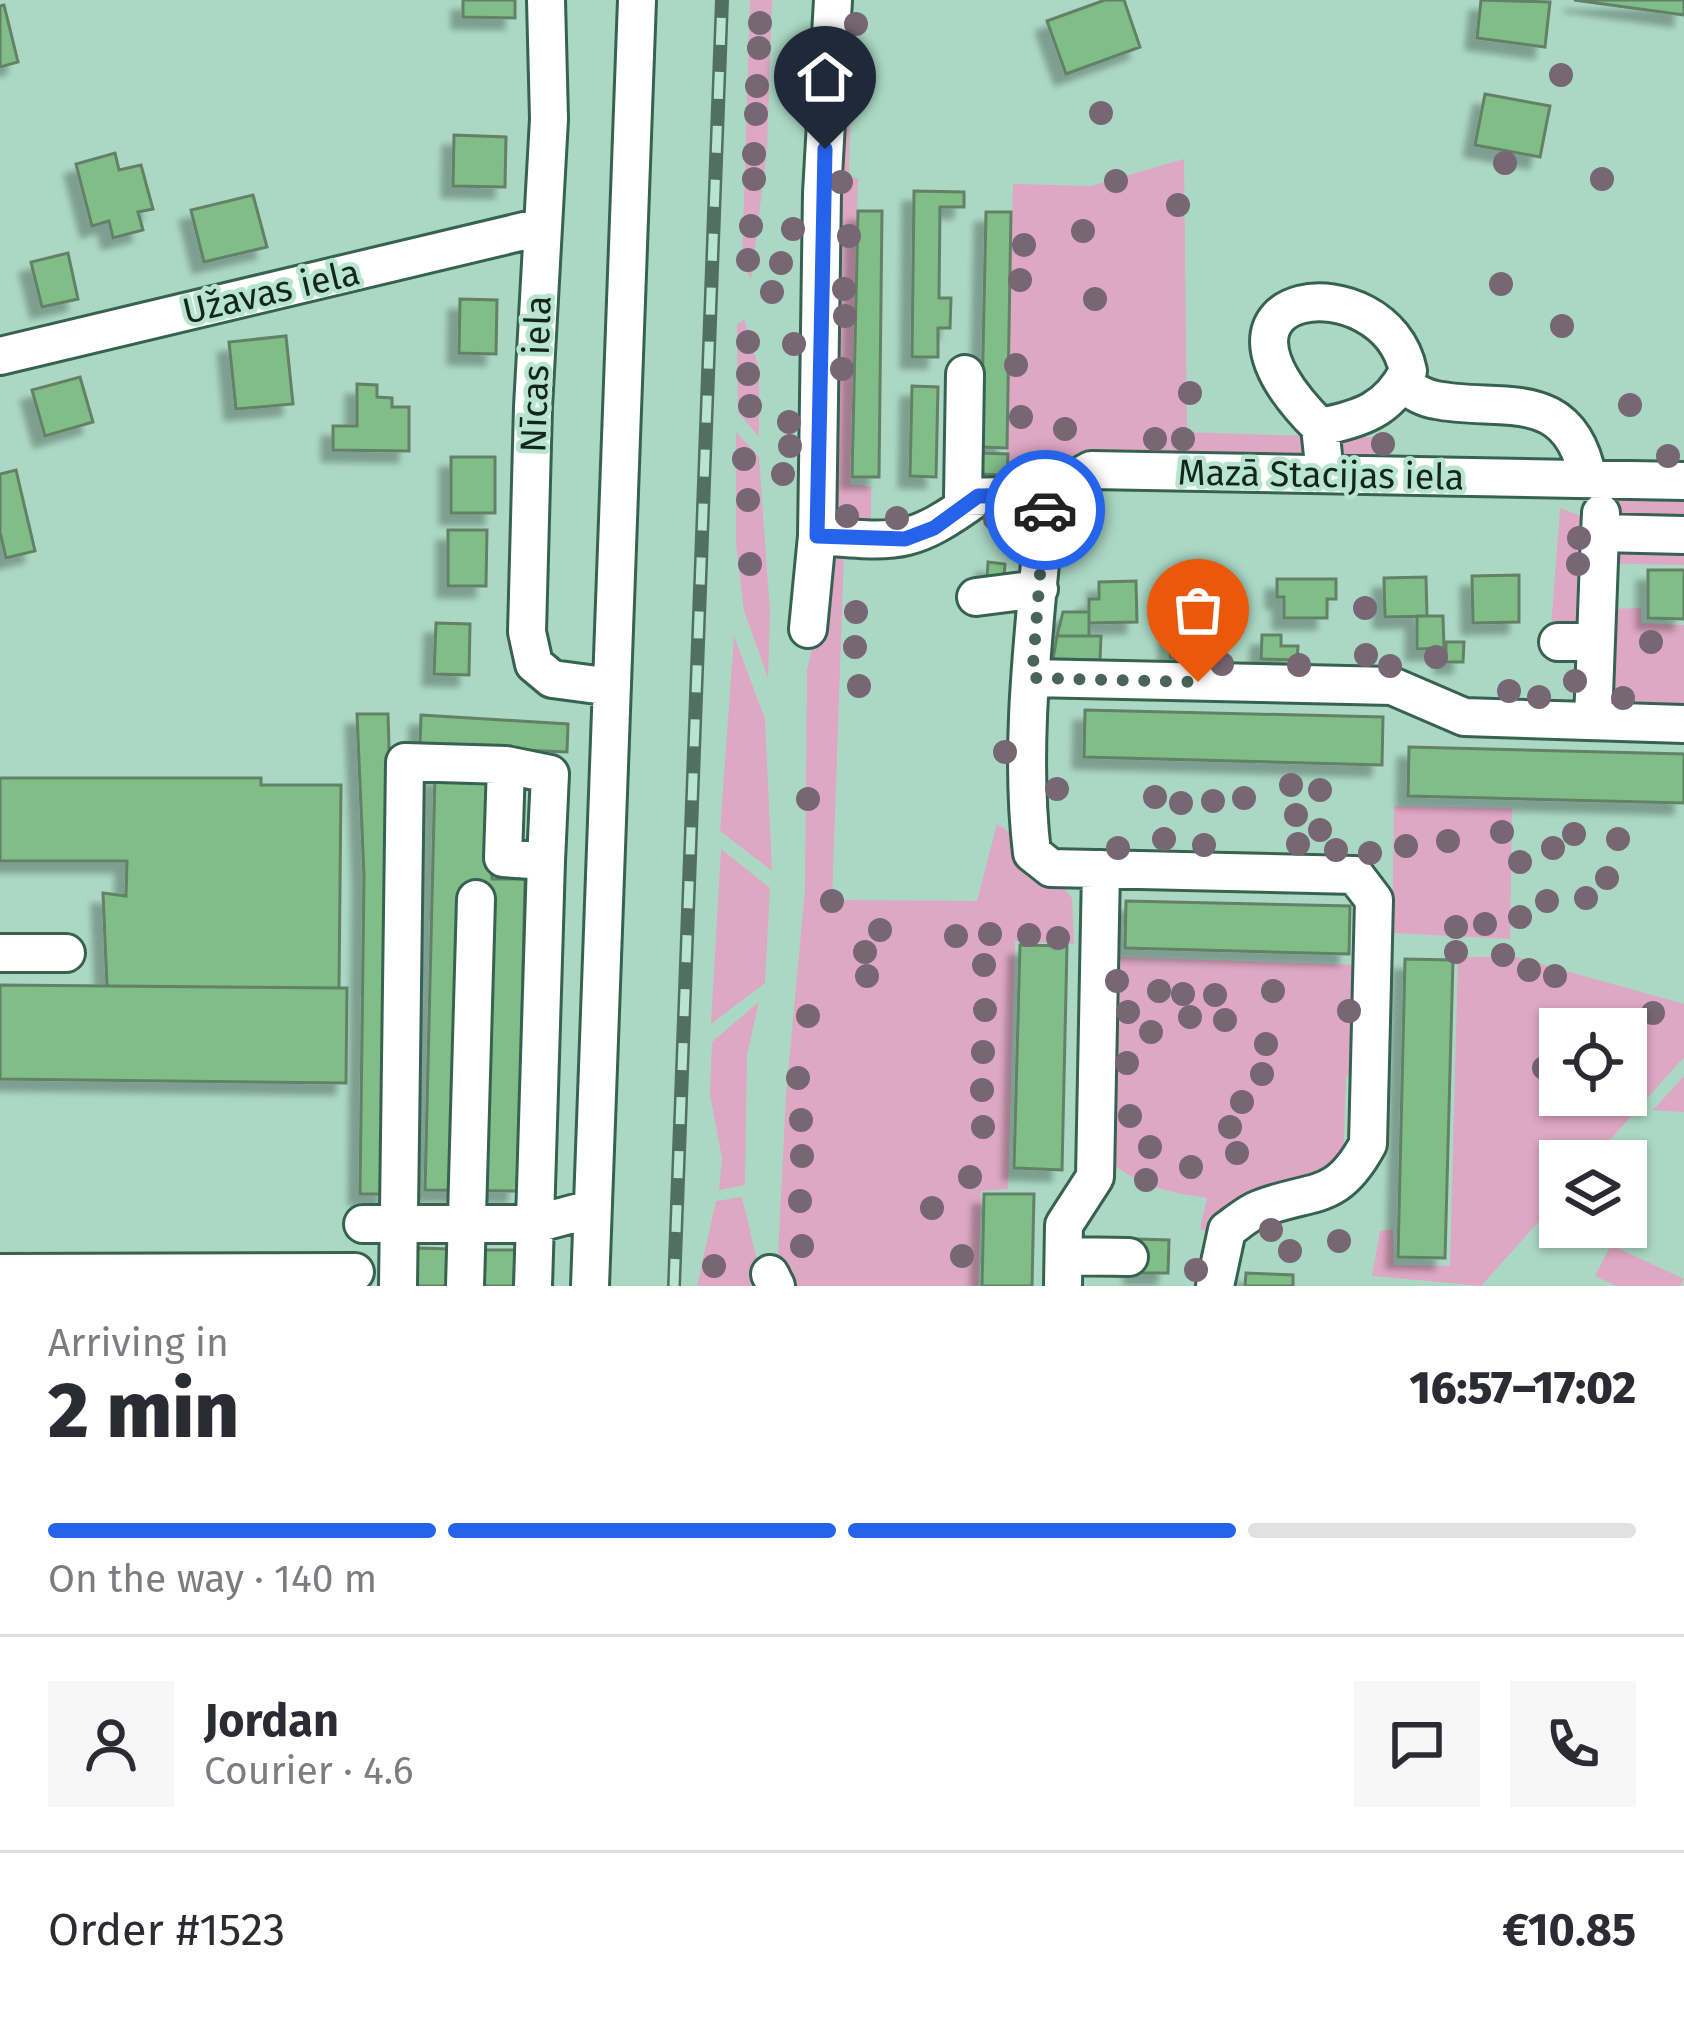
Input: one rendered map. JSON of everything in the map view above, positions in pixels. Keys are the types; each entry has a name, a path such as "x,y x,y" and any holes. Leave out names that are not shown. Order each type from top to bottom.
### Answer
{"street":[{"name":"Nīcas iela","path":"546,0 549,119 527,632 534,664 552,679 612,687"},
{"path":"590,1286 637,0"},
{"path":"808,629 817,536 822,194 833,0"},
{"name":"Užavas iela","path":"0,356 542,227"},
{"path":"1320,427 1366,418 1388,402 1408,371 1404,351 1363,312 1297,303 1273,320 1274,367 1298,405 1320,427 1325,475"},
{"path":"965,374 963,496 1046,495 1032,678 1027,811 1032,853 1051,868 1355,875 1374,900 1368,1144 1352,1173 1332,1189 1255,1210 1228,1230 1215,1286"},
{"path":"1402,384 1442,402 1532,408 1551,418 1584,457 1595,479 1600,533 1594,721"},
{"name":"Mazā Stacijas iela","path":"1046,495 1091,470 1684,481"},
{"path":"817,536 905,539 934,528 978,496"},
{"path":"1600,533 1684,536"},
{"path":"976,597 1039,589"},
{"path":"1558,642 1596,642"},
{"path":"1032,678 1392,686 1464,717 1684,724"},
{"path":"398,1286 381,1224 405,762 506,765 503,858 547,861 533,1286"},
{"path":"1101,869 1095,1177 1064,1225 1063,1271 1129,1257"},
{"path":"466,1286 476,899"},
{"path":"0,953 67,953"},
{"path":"381,1224 535,1224 591,1209"},
{"path":"0,1273 355,1272"}],"shaded area":[{"path":"750,0 772,0 767,150 751,279 742,265"},
{"path":"846,0 852,0 849,177 858,178 850,484 871,487 871,523 839,521 833,514 839,288 836,182"},
{"path":"1184,159 1187,432 1305,436 1306,457 1098,452 1046,484 1006,483 1013,184 1091,186"},
{"path":"744,319 759,369 759,437 738,412 737,325"},
{"path":"736,432 759,457 770,613 768,678 744,611 736,544"},
{"path":"1333,436 1391,438 1390,461 1333,458"},
{"path":"1684,497 1684,565 1588,563 1575,629 1551,628 1560,508 1587,518 1619,498"},
{"path":"844,554 832,900 977,901 997,824 1025,843 1072,898 1074,944 1015,941 1008,1189 981,1191 978,1286 782,1286 777,1276 786,1095 805,890 807,670 832,561"},
{"path":"1641,608 1642,623 1684,625 1684,715 1604,705 1602,609"},
{"path":"734,636 765,719 772,871 720,831"},
{"path":"1394,806 1512,808 1510,939 1392,933"},
{"path":"721,849 770,888 765,983 711,1024"},
{"path":"1115,957 1363,965 1363,1061 1346,1077 1343,1166 1219,1235 1200,1229 1207,1198 1154,1186 1108,1160"},
{"path":"1458,957 1516,957 1684,1004 1684,1057 1647,1098 1647,1008 1539,1008 1539,1116 1631,1116 1610,1140 1539,1140 1539,1221 1481,1286 1372,1276 1380,1231 1393,1229 1394,1265 1450,1266"},
{"path":"759,1002 747,1055 745,1185 719,1190 722,1158 710,1095 712,1042"},
{"path":"1684,1076 1684,1112 1653,1110"},
{"path":"742,1197 763,1286 697,1286 716,1201"},
{"path":"1609,1248 1617,1248 1684,1279 1680,1286 1616,1286 1595,1276"}],"building":[{"path":"463,0 515,0 515,18 463,17"},
{"path":"1105,0 1124,0 1140,47 1066,74 1047,21"},
{"path":"1481,0 1550,2 1545,47 1477,38"},
{"path":"1574,0 1684,0 1684,15"},
{"path":"4,5 18,62 0,67 0,6"},
{"path":"1485,94 1550,106 1540,157 1475,145"},
{"path":"454,135 506,137 505,187 453,186"},
{"path":"115,153 119,170 141,165 153,209 138,212 143,230 113,238 109,221 92,226 76,164"},
{"path":"914,191 964,192 964,207 940,207 939,298 951,298 950,328 938,328 938,357 912,357"},
{"path":"253,195 267,247 204,262 191,210"},
{"path":"858,211 882,211 879,477 852,477"},
{"path":"986,212 1011,212 1007,448 981,447"},
{"path":"68,253 78,299 42,307 31,262"},
{"path":"460,299 497,300 496,354 459,353"},
{"path":"286,336 293,404 236,409 229,342"},
{"path":"80,377 93,422 45,436 32,390"},
{"path":"357,384 377,385 377,397 392,398 392,407 409,407 409,451 333,450 333,426 357,426"},
{"path":"912,386 938,387 936,477 910,476"},
{"path":"979,453 1008,454 1007,475 978,474"},
{"path":"451,457 495,457 495,513 451,513"},
{"path":"16,470 35,551 6,558 0,532 0,474"},
{"path":"448,530 487,530 486,586 448,586"},
{"path":"988,562 1005,564 1004,580 987,579"},
{"path":"1648,570 1684,570 1684,619 1648,618"},
{"path":"1519,575 1519,622 1473,623 1472,576"},
{"path":"1426,577 1427,616 1385,617 1384,578"},
{"path":"1277,579 1336,579 1336,599 1327,599 1327,618 1284,618 1284,597 1277,597"},
{"path":"1136,581 1137,622 1089,623 1089,599 1099,599 1099,582"},
{"path":"1229,584 1230,623 1194,624 1193,585"},
{"path":"1063,612 1089,612 1089,636 1057,636"},
{"path":"1417,616 1443,616 1444,648 1417,649"},
{"path":"436,623 470,624 469,675 434,674"},
{"path":"1170,631 1192,631 1192,659 1170,658"},
{"path":"1262,635 1281,635 1281,646 1298,646 1297,660 1261,659"},
{"path":"1057,636 1101,636 1100,660 1053,659"},
{"path":"1446,642 1464,642 1463,662 1446,662"},
{"path":"1085,710 1383,717 1382,765 1084,757"},
{"path":"357,714 388,714 393,877 388,1194 360,1194 364,876"},
{"path":"421,715 568,724 567,752 420,745"},
{"path":"1409,747 1684,754 1684,803 1408,796"},
{"path":"435,774 494,776 492,879 525,879 518,1191 425,1190"},
{"path":"0,778 261,778 261,785 341,785 339,988 107,986 103,893 126,896 127,861 0,861"},
{"path":"1126,901 1350,906 1349,954 1125,948"},
{"path":"1020,945 1067,946 1062,1170 1014,1168"},
{"path":"1405,959 1453,960 1445,1258 1398,1257"},
{"path":"0,985 347,988 346,1083 0,1079"},
{"path":"984,1194 1034,1194 1032,1286 982,1286"},
{"path":"1136,1239 1169,1240 1168,1273 1135,1273"},
{"path":"417,1248 449,1249 449,1286 416,1286"},
{"path":"475,1250 515,1250 514,1286 475,1286"},
{"path":"1246,1273 1293,1275 1293,1286 1245,1286"}],"railway":[{"path":"674,1286 722,0"}],"way so far":[{"path":"1045,510 1032,678 1198,682"}],"route":[{"path":"825,149 817,536 905,539 934,528 978,496 1046,495 1045,510"}]}
